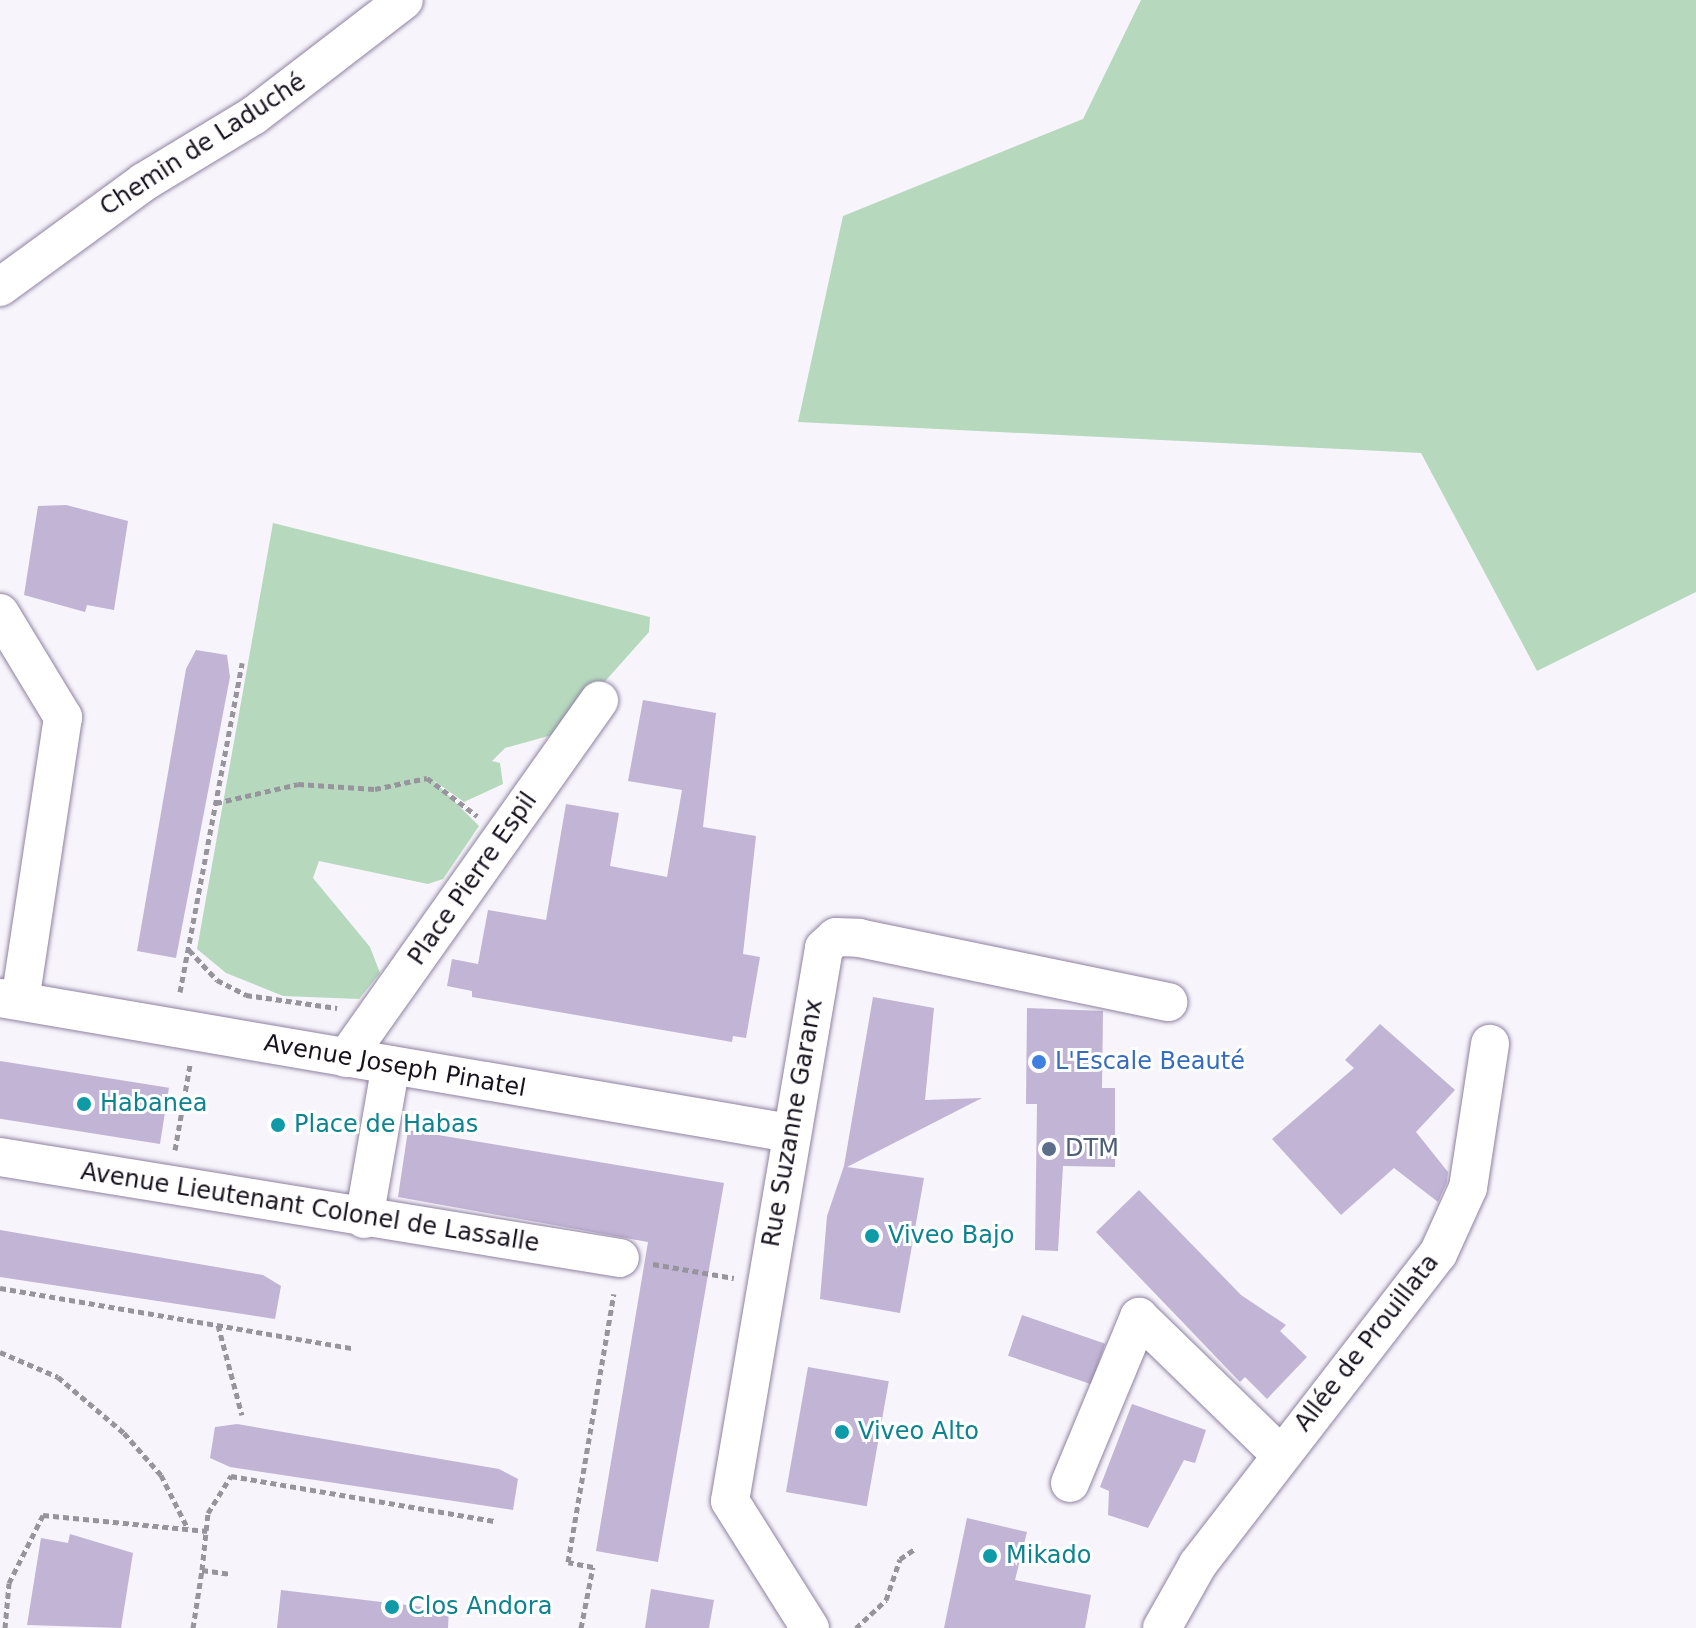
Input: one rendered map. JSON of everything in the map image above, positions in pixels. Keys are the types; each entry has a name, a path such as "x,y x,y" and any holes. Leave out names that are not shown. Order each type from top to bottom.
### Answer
{"street":[{"name":"Chemin de Laduché","path":"0,287 144,182 253,116 404,0"},
{"path":"0,613 63,717 10,1000"},
{"name":"Place Pierre Espil","path":"346,1058 599,701"},
{"name":"Rue Suzanne Garanx","path":"810,1628 730,1501 790,1133 824,948 836,937 968,955 1168,1002"},
{"name":"Avenue Joseph Pinatel","path":"10,1000 790,1133"},
{"name":"Allée de Prouillata","path":"1162,1628 1280,1454 1438,1254 1468,1188 1490,1044"},
{"path":"364,1219 391,1065"},
{"name":"Avenue Lieutenant Colonel de Lassalle","path":"0,1157 364,1219 620,1258"},
{"name":"Allée de Prouillata","path":"1070,1483 1139,1317 1280,1454"}],"path":[{"path":"169,1186 184,1031 188,950 242,663"},
{"path":"216,803 298,784 375,789 427,778 503,836"},
{"path":"188,950 217,980 287,1005 362,1007 388,998"},
{"path":"581,1628 593,1567 568,1562 620,1258"},
{"path":"658,1264 707,1274"},
{"path":"0,1298 3,1288 352,1348"},
{"path":"218,1325 242,1415"},
{"path":"0,1352 58,1377 124,1433 161,1475 188,1529"},
{"path":"193,1628 208,1513 231,1476 494,1521"},
{"path":"5,1628 9,1583 43,1515 207,1531"},
{"path":"856,1628 886,1600 900,1559 915,1549"},
{"path":"202,1570 231,1574"}],"green space":[{"path":"1141,0 1696,0 1696,592 1537,671 1421,453 798,422 843,216 1083,119"},
{"path":"273,523 650,617 649,632 559,733 505,748 492,761 500,763 503,784 464,802 433,780 479,826 443,879 428,884 319,861 313,878 370,947 380,973 359,999 283,996 226,973 197,949"}],"building":[{"path":"66,505 128,521 114,610 87,605 85,612 24,595 38,506"},
{"path":"196,650 227,655 230,677 176,958 137,951 186,669"},
{"path":"643,700 716,713 703,827 756,836 743,954 760,957 746,1038 733,1036 732,1042 472,997 472,991 447,986 452,959 478,964 488,910 546,920 566,804 619,813 610,866 667,877 682,790 628,781"},
{"path":"873,997 934,1008 925,1100 982,1098 847,1167 924,1178 900,1313 820,1299 827,1216 844,1166"},
{"path":"1027,1008 1103,1011 1102,1088 1115,1088 1115,1167 1063,1166 1058,1251 1035,1250 1037,1104 1026,1104"},
{"path":"1380,1024 1455,1090 1416,1132 1448,1172 1447,1182 1438,1202 1394,1168 1341,1215 1272,1139 1354,1068 1345,1060"},
{"name":"Habanea","path":"0,1061 169,1088 160,1144 0,1119"},
{"path":"408,1130 724,1183 658,1562 596,1551 648,1242 398,1197"},
{"path":"1139,1190 1241,1295 1286,1325 1280,1331 1307,1357 1267,1399 1245,1377 1240,1382 1096,1232"},
{"path":"0,1230 263,1275 281,1286 275,1319 0,1277"},
{"path":"1022,1315 1105,1344 1091,1384 1008,1356"},
{"name":"Viveo Alto","path":"808,1367 889,1381 867,1506 786,1492"},
{"path":"1132,1404 1206,1430 1195,1463 1184,1460 1148,1528 1108,1515 1109,1491 1100,1487"},
{"path":"237,1424 499,1469 518,1479 513,1510 230,1467 210,1458 215,1427"},
{"name":"Mikado","path":"967,1518 1027,1532 1015,1580 1091,1595 1085,1628 944,1628"},
{"path":"70,1534 133,1553 121,1628 27,1625 41,1538 68,1543"},
{"path":"651,1589 714,1600 709,1628 645,1628"},
{"name":"Clos Andora","path":"281,1590 449,1610 448,1628 277,1628"}],"place":[{"name":"L'Escale Beauté","path":"1039,1062"},
{"name":"Habanea","path":"84,1104"},
{"name":"Place de Habas","path":"278,1125"},
{"name":"DTM","path":"1049,1149"},
{"name":"Viveo Bajo","path":"872,1236"},
{"name":"Viveo Alto","path":"842,1432"},
{"name":"Mikado","path":"990,1556"},
{"name":"Clos Andora","path":"392,1607"}]}
